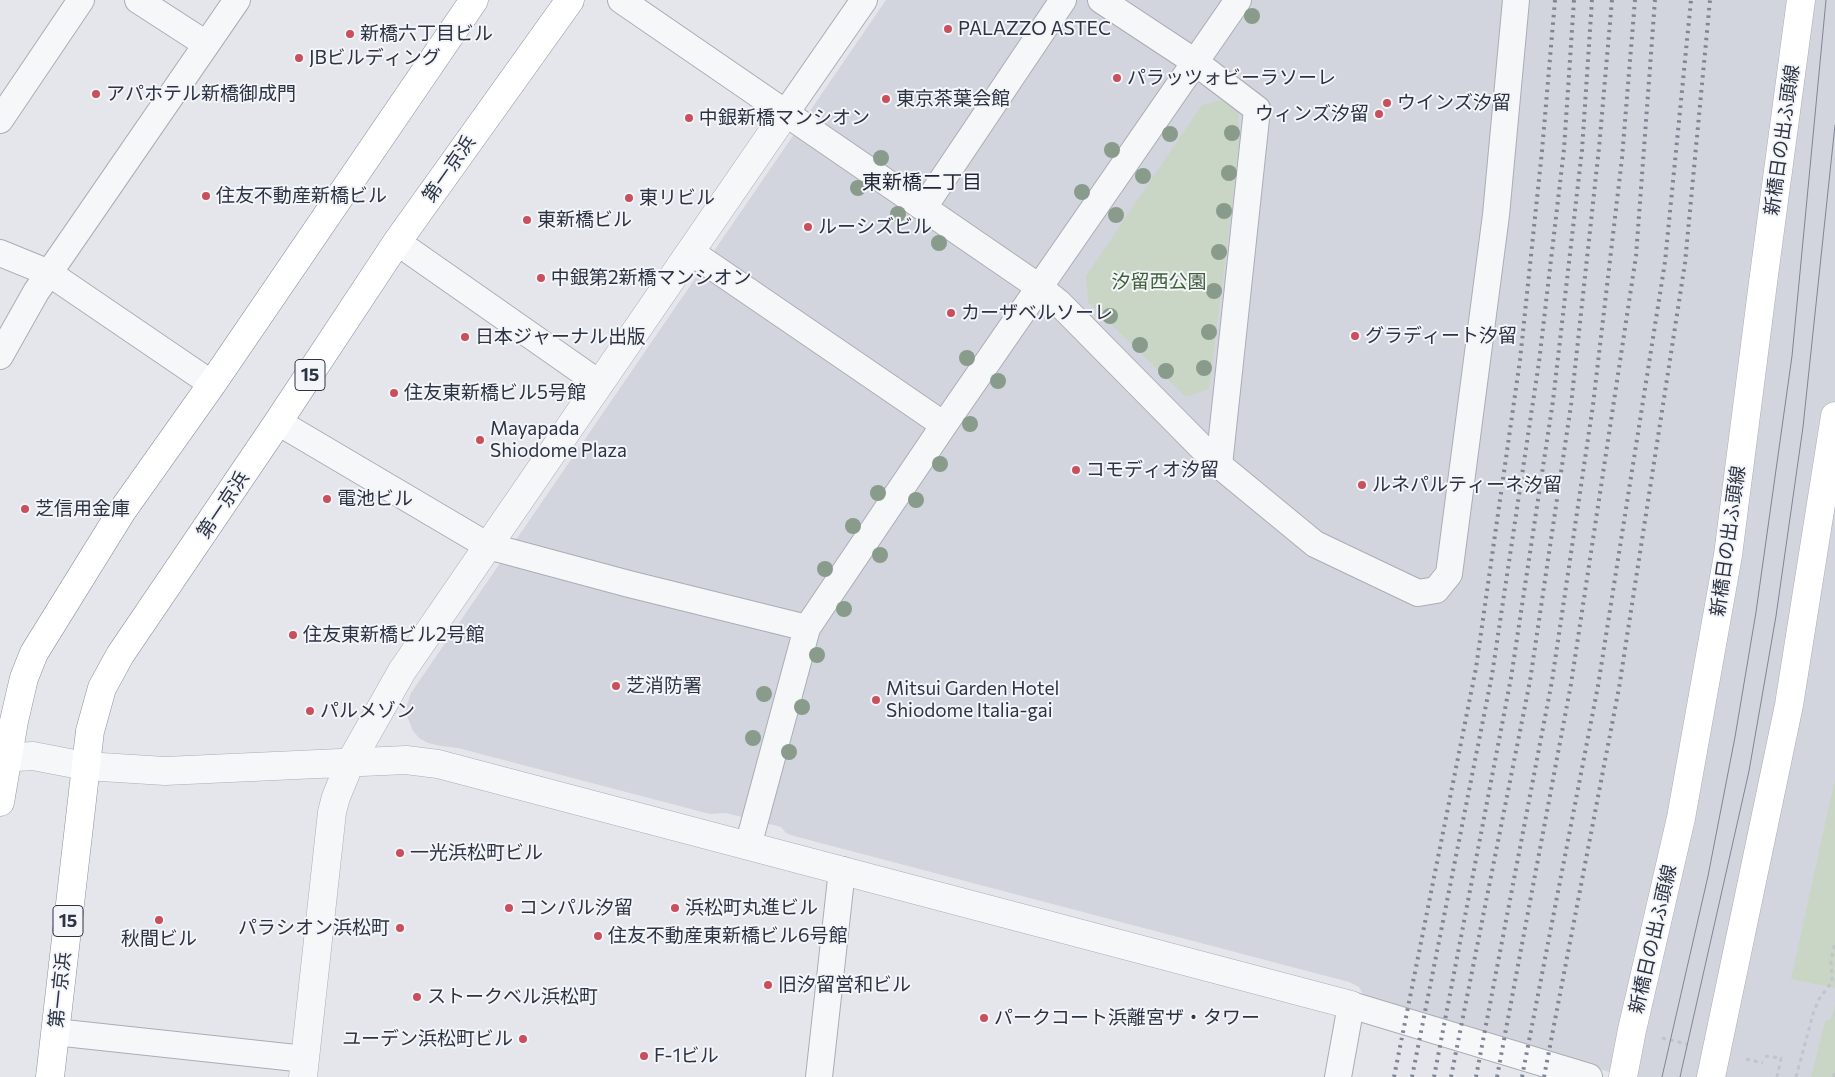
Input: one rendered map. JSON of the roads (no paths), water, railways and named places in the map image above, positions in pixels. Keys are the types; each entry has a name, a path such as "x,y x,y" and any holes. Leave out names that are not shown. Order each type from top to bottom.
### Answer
{"main road":[{"path":"0,802 3,758 24,678 34,653 122,511 212,384 474,0"},
{"name":"第一京浜","path":"50,1077 85,766 90,731 102,688 120,655 397,242 570,0"},
{"name":"新橋日の出ふ頭線","path":"1623,1077 1681,818 1728,555 1801,0"},
{"path":"1711,1077 1789,705 1835,416"}],"street":[{"path":"0,120 81,0"},
{"path":"138,0 206,44"},
{"path":"0,356 36,292 237,0"},
{"path":"622,0 1039,287 1059,304 1219,465 1314,544 1418,593 1436,590 1449,574 1496,215 1516,0"},
{"path":"55,1032 304,1068 332,812 350,763 402,671 864,0"},
{"path":"924,207 1063,0"},
{"path":"1102,0 1195,62 1257,109 1219,465"},
{"path":"748,846 807,628 944,425 1238,0"},
{"path":"397,242 600,384"},
{"path":"691,252 944,425"},
{"path":"0,253 49,274 212,384"},
{"path":"278,422 488,546 629,584 807,628"},
{"path":"3,758 33,756 85,766 165,771 406,760 438,764 1351,1005 1589,1077"},
{"path":"819,1077 842,870"},
{"path":"1338,1077 1351,1005"}],"tram line":[{"path":"1662,1077 1708,876 1735,737 1756,612 1792,356 1826,0"},
{"path":"1680,1077 1749,771 1776,616 1803,427 1835,125"}],"railway":[{"path":"1394,1077 1476,668 1520,360 1542,151 1555,0"},
{"path":"1412,1077 1492,675 1539,362 1564,149 1574,0"},
{"path":"1434,1077 1511,678 1553,401 1582,150 1592,0"},
{"path":"1451,1077 1530,681 1571,405 1599,148 1612,0"},
{"path":"1476,1077 1552,681 1593,405 1622,158 1635,0"},
{"path":"1497,1077 1571,684 1636,256 1655,0"},
{"path":"1522,1077 1598,686 1665,262 1691,0"},
{"path":"1544,1077 1619,688 1685,263 1710,0"}],"place":[{"name":"PALAZZO ASTEC","path":"948,29"},
{"name":"新橋六丁目ビル","path":"350,34"},
{"name":"JBビルディング","path":"299,58"},
{"name":"パラッツォビーラソーレ","path":"1117,78"},
{"name":"アパホテル新橋御成門","path":"96,94"},
{"name":"東京茶葉会館","path":"886,99"},
{"name":"ウインズ汐留","path":"1387,103"},
{"name":"ウィンズ汐留","path":"1379,114"},
{"name":"中銀新橋マンシオン","path":"689,118"},
{"name":"住友不動産新橋ビル","path":"206,196"},
{"name":"東リビル","path":"629,198"},
{"name":"東新橋ビル","path":"527,220"},
{"name":"ルーシズビル","path":"808,227"},
{"name":"中銀第2新橋マンシオン","path":"541,278"},
{"name":"カーザベルソーレ","path":"951,313"},
{"name":"グラディート汐留","path":"1355,336"},
{"name":"日本ジャーナル出版","path":"465,337"},
{"name":"住友東新橋ビル5号館","path":"394,393"},
{"name":"Mayapada Shiodome Plaza","path":"480,440"},
{"name":"コモディオ汐留","path":"1076,470"},
{"name":"ルネパルティーネ汐留","path":"1362,485"},
{"name":"電池ビル","path":"327,499"},
{"name":"芝信用金庫","path":"25,509"},
{"name":"住友東新橋ビル2号館","path":"293,635"},
{"name":"芝消防署","path":"616,686"},
{"name":"Mitsui Garden Hotel Shiodome Italia-gai","path":"876,700"},
{"name":"パルメゾン","path":"310,711"},
{"name":"一光浜松町ビル","path":"400,853"},
{"name":"コンパル汐留","path":"509,908"},
{"name":"浜松町丸進ビル","path":"675,908"},
{"name":"秋間ビル","path":"159,920"},
{"name":"パラシオン浜松町","path":"400,928"},
{"name":"住友不動産東新橋ビル6号館","path":"598,936"},
{"name":"旧汐留営和ビル","path":"768,985"},
{"name":"ストークベル浜松町","path":"417,997"},
{"name":"パークコート浜離宮ザ・タワー","path":"984,1018"},
{"name":"ユーデン浜松町ビル","path":"523,1039"},
{"name":"F-1ビル","path":"644,1056"}],"district":[{"name":"東新橋二丁目","path":"922,182"}],"park label":[{"name":"汐留西公園","path":"1159,282"}]}
